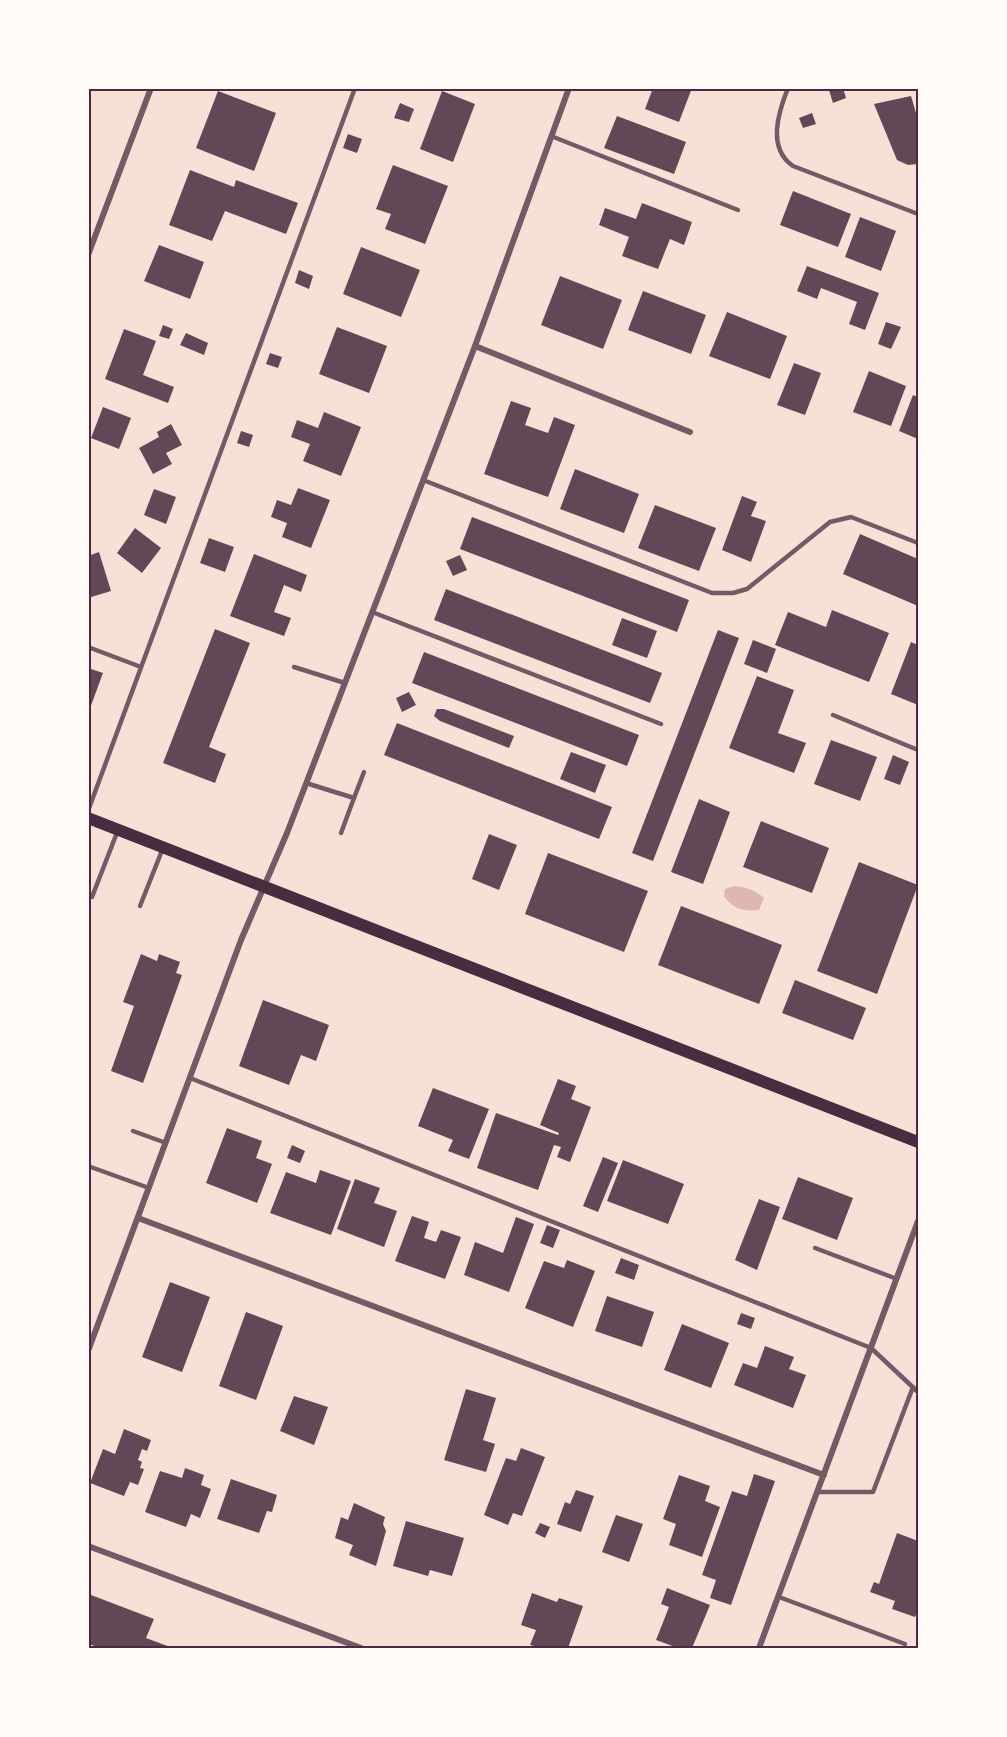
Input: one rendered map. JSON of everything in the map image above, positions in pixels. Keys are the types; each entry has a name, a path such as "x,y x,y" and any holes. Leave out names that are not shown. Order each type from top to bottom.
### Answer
{"main road":[{"path":"88,818 918,1142"}],"street":[{"path":"88,255 151,88"},
{"path":"88,1351 263,887 306,783 475,346 568,88"},
{"path":"475,346 690,432"},
{"path":"138,1218 824,1475"},
{"path":"759,1648 918,1221"},
{"path":"88,1546 361,1648"}],"lane":[{"path":"88,811 355,88"},
{"path":"788,88 776,125 780,150 785,160 793,166 918,214"},
{"path":"551,136 738,210"},
{"path":"423,480 712,593 732,593 747,589 830,522 851,517 918,543"},
{"path":"372,612 661,724"},
{"path":"88,647 141,667"},
{"path":"294,667 345,683"},
{"path":"833,715 918,750"},
{"path":"341,833 364,772"},
{"path":"306,783 354,798"},
{"path":"88,905 118,830"},
{"path":"140,906 163,848"},
{"path":"190,1078 662,1263 871,1348 918,1392"},
{"path":"133,1131 166,1143"},
{"path":"88,1166 149,1188"},
{"path":"815,1248 897,1279"},
{"path":"818,1492 873,1492 913,1387"},
{"path":"779,1597 905,1644"}],"shaded area":[{"path":"734,886 750,889 764,898 759,910 743,910 731,904 724,896 725,889"}],"building":[{"path":"653,88 692,88 679,122 645,109"},
{"path":"843,88 846,98 833,103 829,90"},
{"path":"218,91 276,113 254,171 196,148"},
{"path":"442,91 475,104 453,162 420,149"},
{"path":"911,96 918,120 918,164 908,165 897,160 874,104"},
{"path":"400,103 414,109 409,122 394,118"},
{"path":"812,113 816,124 803,128 799,118"},
{"path":"617,116 686,142 674,174 604,148"},
{"path":"348,134 362,139 357,153 343,148"},
{"path":"393,165 448,186 425,244 385,229 391,214 376,209"},
{"path":"190,170 234,187 236,180 298,203 286,234 225,211 212,241 169,225"},
{"path":"793,191 851,214 838,247 780,225"},
{"path":"642,203 692,222 684,245 670,239 658,269 622,256 629,237 599,225 605,208 636,219"},
{"path":"860,217 896,231 881,271 845,257"},
{"path":"159,245 204,262 190,299 144,281"},
{"path":"361,247 420,270 401,317 343,294"},
{"path":"807,266 879,293 865,330 849,324 857,302 821,288 817,299 797,291"},
{"path":"299,270 313,276 309,289 295,283"},
{"path":"560,276 622,300 603,349 541,325"},
{"path":"643,291 706,315 691,354 628,330"},
{"path":"727,312 787,336 770,379 709,356"},
{"path":"886,322 901,327 891,349 878,344"},
{"path":"163,325 173,329 169,339 159,336"},
{"path":"337,327 387,346 369,393 319,374"},
{"path":"124,329 156,341 143,375 174,387 168,403 105,379"},
{"path":"186,333 208,343 204,355 180,345"},
{"path":"270,353 282,357 278,368 266,364"},
{"path":"794,363 821,373 805,415 777,405"},
{"path":"869,371 906,386 891,426 853,412"},
{"path":"913,395 918,397 918,439 899,431"},
{"path":"511,401 531,408 525,425 548,433 554,417 575,425 548,497 484,474"},
{"path":"103,407 131,418 119,449 91,438"},
{"path":"324,412 361,427 341,476 303,461 310,444 291,437 297,420 318,428"},
{"path":"171,424 182,445 166,453 172,464 153,474 139,448 159,437 157,432"},
{"path":"241,431 253,435 249,447 237,443"},
{"path":"575,469 639,494 624,533 560,509"},
{"path":"298,488 330,500 311,548 282,537 287,523 271,517 277,500 291,505"},
{"path":"154,489 176,497 166,524 144,515"},
{"path":"742,496 757,502 751,516 766,521 751,562 722,550"},
{"path":"655,505 716,528 699,571 638,548"},
{"path":"472,517 689,600 677,632 460,549"},
{"path":"135,528 161,548 142,573 117,553"},
{"path":"860,534 918,559 918,606 843,574"},
{"path":"209,538 234,547 225,572 200,563"},
{"path":"99,552 111,591 88,598 88,556"},
{"path":"254,554 307,575 301,592 284,585 274,612 291,618 284,636 230,616"},
{"path":"460,555 467,570 453,576 446,561"},
{"path":"446,589 662,673 650,703 434,620"},
{"path":"832,610 889,633 869,682 775,645 788,612 826,627"},
{"path":"622,618 657,631 647,658 612,645"},
{"path":"215,629 250,643 209,747 226,754 215,783 163,763"},
{"path":"718,630 739,638 653,861 632,853"},
{"path":"753,640 776,649 767,673 744,664"},
{"path":"911,642 918,645 918,705 891,694"},
{"path":"424,652 639,735 627,766 412,683"},
{"path":"88,668 103,673 89,711 88,711"},
{"path":"757,676 794,690 778,733 806,743 794,773 729,748"},
{"path":"409,692 416,705 402,712 396,698"},
{"path":"437,709 444,709 514,736 509,748 440,721 434,716"},
{"path":"397,723 612,807 599,839 384,755"},
{"path":"831,740 877,757 860,801 814,784"},
{"path":"571,752 606,765 595,793 560,779"},
{"path":"893,755 909,762 900,785 884,779"},
{"path":"699,799 730,812 703,884 671,872"},
{"path":"761,821 829,848 812,893 743,867"},
{"path":"489,834 517,845 499,890 472,879"},
{"path":"548,853 648,891 624,952 525,914"},
{"path":"859,862 918,885 877,994 817,971"},
{"path":"681,906 782,945 759,1004 658,965"},
{"path":"141,954 157,961 159,954 180,962 176,973 182,975 143,1083 111,1071 134,1006 123,1002"},
{"path":"795,980 866,1008 853,1040 782,1013"},
{"path":"263,1000 329,1025 316,1061 301,1055 289,1085 239,1066"},
{"path":"558,1079 576,1086 571,1099 591,1107 570,1162 557,1157 561,1147 554,1145 538,1190 477,1168 496,1113 558,1135 559,1133 540,1125"},
{"path":"433,1088 489,1109 469,1159 448,1151 453,1140 418,1126"},
{"path":"227,1128 262,1141 256,1158 272,1164 257,1203 206,1183"},
{"path":"292,1145 305,1151 300,1163 287,1158"},
{"path":"603,1157 618,1163 598,1212 583,1206"},
{"path":"623,1160 684,1184 668,1224 607,1201"},
{"path":"320,1170 351,1181 331,1235 270,1213 286,1172 316,1183"},
{"path":"798,1177 853,1198 837,1240 782,1219"},
{"path":"355,1179 380,1188 374,1203 397,1211 384,1247 337,1229"},
{"path":"759,1199 780,1207 757,1270 735,1260"},
{"path":"412,1216 429,1222 424,1238 436,1242 441,1230 461,1237 445,1279 395,1261"},
{"path":"516,1217 534,1224 509,1292 464,1275 475,1242 503,1253"},
{"path":"547,1225 560,1230 553,1248 540,1243"},
{"path":"621,1258 639,1265 634,1280 615,1273"},
{"path":"567,1260 595,1271 573,1327 525,1308 544,1261 564,1268"},
{"path":"170,1282 210,1297 182,1372 142,1357"},
{"path":"607,1296 654,1312 642,1347 595,1331"},
{"path":"246,1312 283,1326 256,1400 219,1386"},
{"path":"741,1313 755,1318 751,1329 737,1324"},
{"path":"682,1324 729,1343 711,1388 664,1370"},
{"path":"765,1346 794,1357 789,1369 806,1375 793,1408 734,1385 743,1363 757,1368"},
{"path":"466,1389 496,1398 483,1440 495,1444 486,1472 444,1460"},
{"path":"294,1396 328,1407 314,1445 280,1431"},
{"path":"124,1429 151,1440 147,1451 142,1449 138,1460 142,1462 140,1468 144,1469 138,1485 130,1482 124,1496 90,1483 103,1449 115,1454"},
{"path":"521,1448 545,1457 522,1516 513,1513 508,1525 484,1515 506,1458 516,1461"},
{"path":"185,1468 204,1475 201,1485 211,1489 200,1518 191,1514 186,1527 145,1512 160,1471 182,1478"},
{"path":"754,1474 775,1481 731,1605 710,1598 716,1580 702,1575 732,1491 747,1496"},
{"path":"679,1475 710,1486 705,1501 720,1507 702,1557 669,1545 676,1524 663,1519"},
{"path":"231,1479 277,1495 272,1512 267,1511 259,1533 217,1519"},
{"path":"576,1490 594,1496 581,1532 557,1524 565,1502 570,1504"},
{"path":"354,1503 385,1517 383,1524 386,1531 376,1566 349,1555 353,1545 335,1538 341,1517 348,1520"},
{"path":"616,1515 643,1524 629,1562 602,1552"},
{"path":"406,1521 464,1538 452,1576 430,1570 428,1576 393,1566"},
{"path":"540,1523 550,1527 545,1538 535,1533"},
{"path":"897,1533 918,1541 918,1610 915,1617 892,1609 895,1601 870,1592 874,1582 879,1584"},
{"path":"667,1588 710,1605 692,1648 678,1648 656,1640 669,1607 661,1604"},
{"path":"88,1590 91,1590 91,1595 154,1619 146,1638 173,1648 102,1648 88,1644"},
{"path":"532,1593 557,1602 559,1598 583,1606 568,1648 542,1648 530,1645 536,1630 521,1625"}]}
